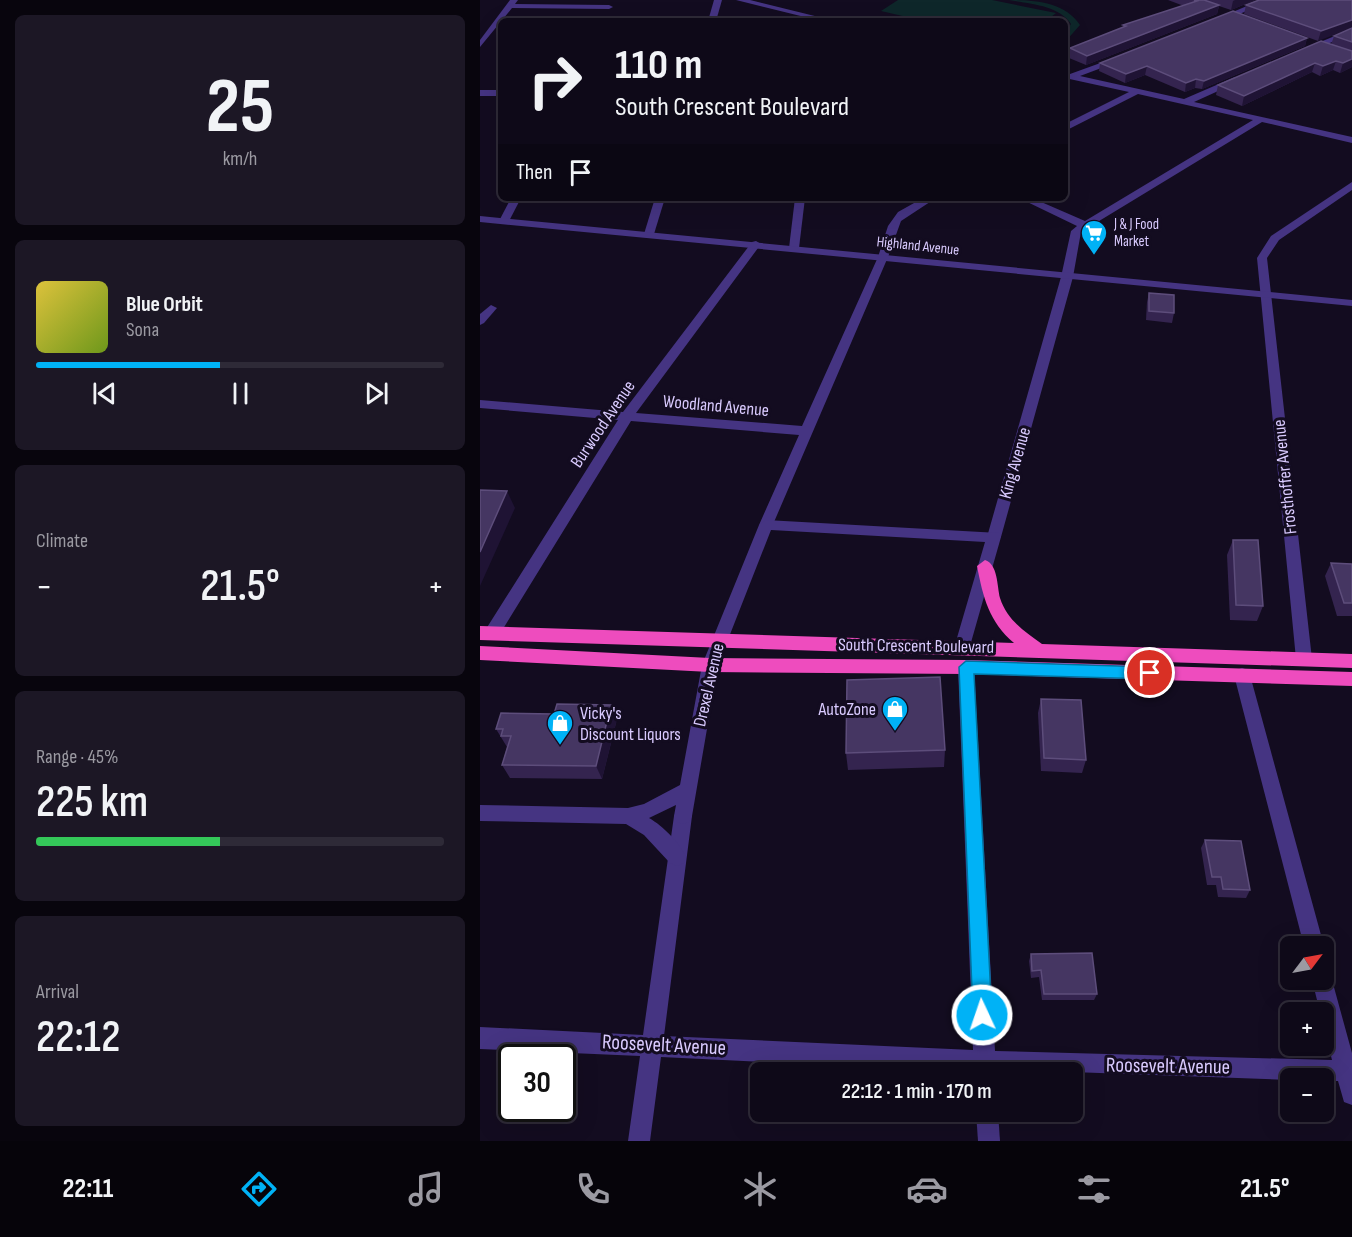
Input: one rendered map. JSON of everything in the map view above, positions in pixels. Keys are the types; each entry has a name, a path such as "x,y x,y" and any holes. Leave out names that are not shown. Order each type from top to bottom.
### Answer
{"highway":[{"path":"985,566 992,607 1008,629 1038,651"},
{"name":"South Crescent Boulevard","path":"486,633 1352,661"},
{"name":"South Crescent Boulevard","path":"480,653 710,665 966,667 1352,679"}],"street":[{"path":"713,18 718,0"},
{"path":"740,0 816,18"},
{"path":"1210,23 1268,0"},
{"path":"480,45 493,22 512,3 609,7"},
{"path":"1221,10 1242,18"},
{"path":"1294,55 1352,31"},
{"path":"1306,41 1334,52"},
{"path":"1068,76 1125,56"},
{"path":"1068,76 1352,140"},
{"path":"1186,102 1240,78"},
{"path":"1068,126 1137,91"},
{"path":"480,93 498,93"},
{"path":"1031,201 1084,225 1261,120"},
{"name":"Frosthoffer Avenue","path":"1304,659 1262,258 1266,248 1275,238 1352,185"},
{"path":"504,221 514,201"},
{"path":"649,234 659,201"},
{"path":"794,248 800,201"},
{"name":"Drexel Avenue","path":"639,1141 683,816 710,665 718,640 805,431 883,257 898,215 925,201"},
{"name":"Highland Avenue","path":"480,219 1352,303"},
{"name":"King Avenue","path":"962,648 1067,277 1072,239 1076,231 1084,225"},
{"name":"Burwood Avenue","path":"486,633 627,416 756,244"},
{"path":"480,321 491,308"},
{"name":"Woodland Avenue","path":"480,404 805,431"},
{"path":"766,525 994,537"},
{"path":"966,667 984,1062"},
{"path":"1242,675 1311,936"},
{"path":"481,814 628,816 646,811 687,790"},
{"path":"628,816 651,829 677,857"},
{"path":"1325,990 1349,1071 1352,1094"},
{"name":"Roosevelt Avenue","path":"480,1038 652,1044 912,1062"},
{"name":"Roosevelt Avenue","path":"1083,1068 1349,1071"},
{"path":"988,1122 989,1141"}],"green space":[{"path":"898,0 992,0 1056,13 1050,18 911,18 881,11"},
{"path":"1009,0 1038,2 1058,7 1074,17 1080,25 1068,39 1068,28 1071,24 1068,18 1043,6"}],"building":[{"path":"1194,0 1204,0 1219,5 1087,56 1070,48 1126,26 1123,25 1197,1"},
{"path":"1259,0 1352,0 1352,20 1321,31 1246,5"},
{"path":"1233,11 1307,38 1204,81 1196,79 1186,83 1147,66 1126,74 1100,63"},
{"path":"1352,28 1352,42 1334,36"},
{"path":"1321,41 1352,51 1352,59 1343,63 1336,61 1323,66 1315,63 1244,96 1218,85"},
{"path":"1149,293 1174,295 1174,313 1149,311"},
{"path":"480,490 507,491 480,552"},
{"path":"1233,540 1258,540 1263,606 1236,605"},
{"path":"1331,563 1352,564 1352,603 1344,603"},
{"name":"AutoZone","path":"940,677 945,750 846,753 847,680"},
{"path":"1041,699 1081,700 1086,760 1044,758"},
{"name":"Vicky's Discount Liquors","path":"557,704 611,705 596,766 502,765 511,736 501,736 503,729 496,729 501,713 554,714"},
{"path":"1205,840 1241,841 1250,890 1223,889 1221,877 1212,877"},
{"path":"1092,953 1097,994 1044,994 1041,970 1032,971 1031,954"}],"place":[{"name":"J & J Food Market","path":"1094,256"},
{"name":"AutoZone","path":"895,732"},
{"name":"Vicky's Discount Liquors","path":"560,746"}],"route":[{"path":"982,1015 966,667 1150,673"}]}
